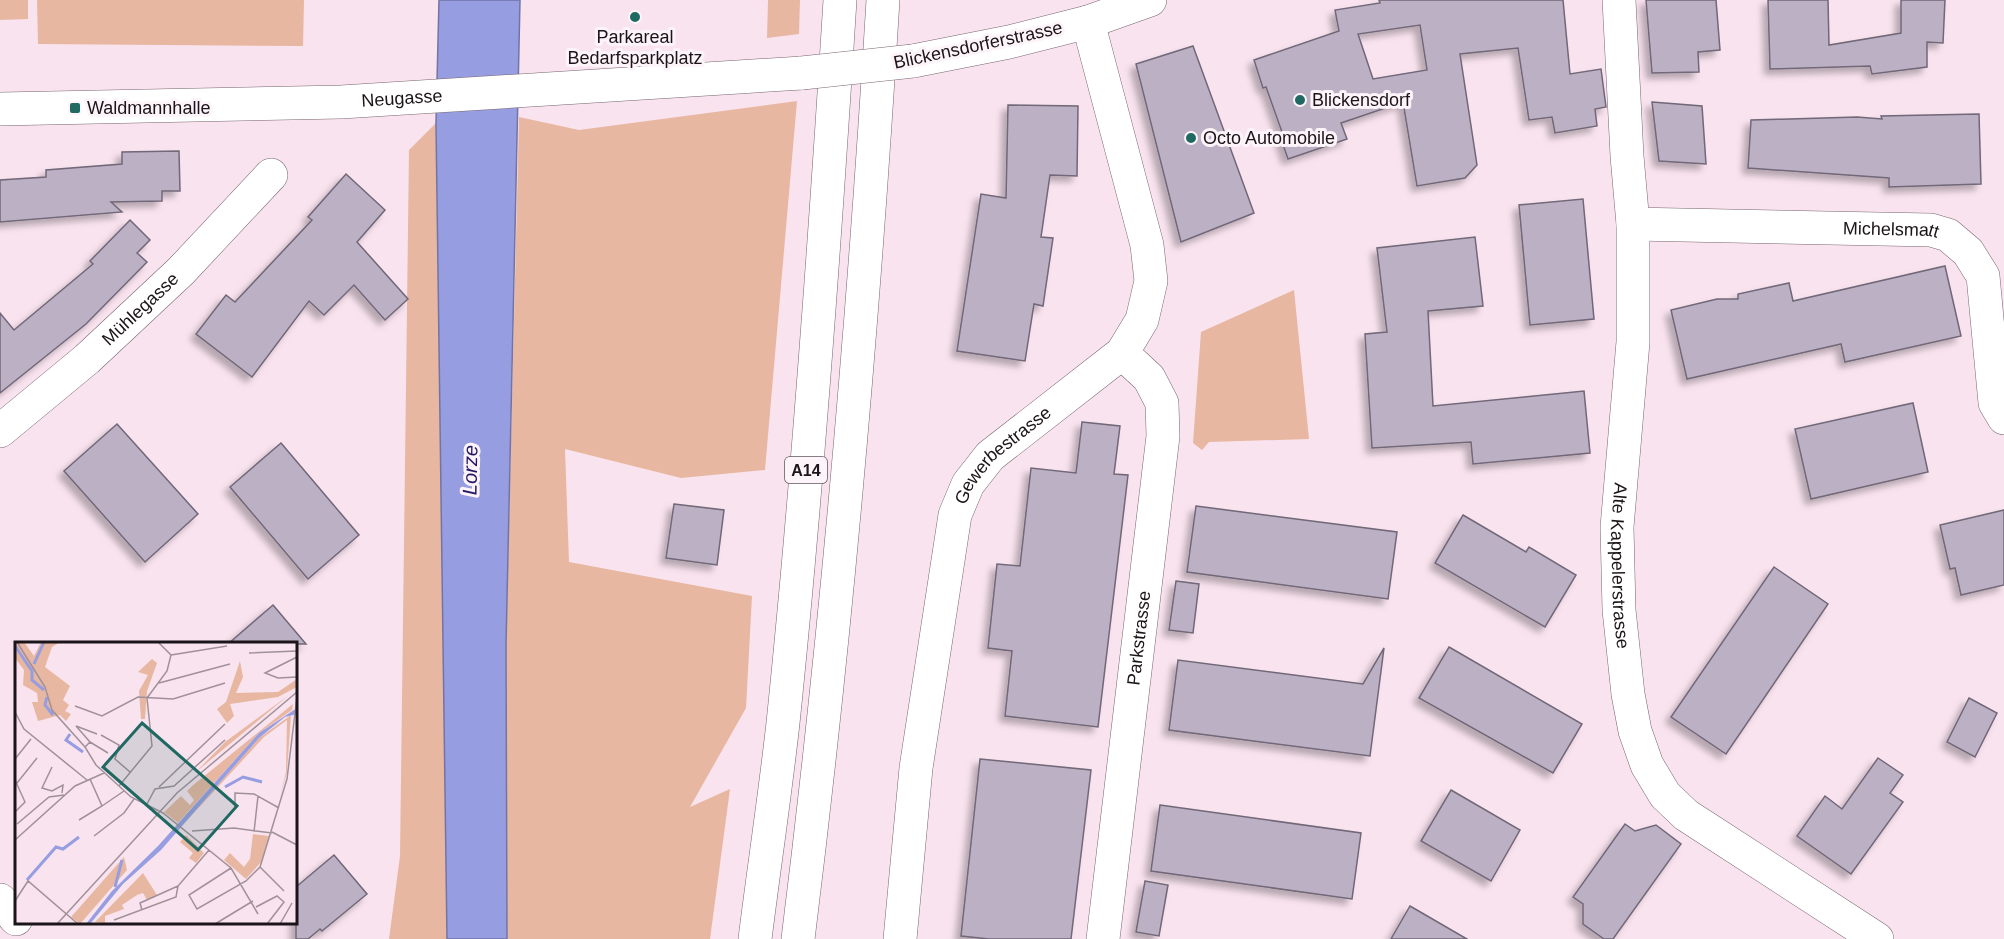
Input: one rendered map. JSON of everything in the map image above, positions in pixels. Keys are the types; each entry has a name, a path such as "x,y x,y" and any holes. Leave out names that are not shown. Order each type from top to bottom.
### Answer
{"main road":[{"name":"A14","path":"755,939 782,724 804,496 830,171 840,0"},
{"name":"A14","path":"798,939 850,457 869,223 883,0"},
{"name":"Blickensdorferstrasse","path":"802,73 913,61 1009,42 1088,22 1150,0"},
{"name":"Alte Kappelerstrasse","path":"1619,0 1633,224 1633,342 1617,527 1618,610 1635,731 1647,765 1665,795 1686,815 1877,939"},
{"name":"Gewerbestrasse","path":"900,939 916,768 955,515 968,484 990,456 1122,352 1142,320 1151,280 1147,245 1088,22"},
{"name":"Neugasse","path":"0,109 341,102 802,73"},
{"name":"Mühlegasse","path":"0,431 87,359 172,279 271,175"},
{"name":"Michelsmatt","path":"1633,224 1931,230 1948,235 1968,252 1983,276 1995,403 2004,418"},
{"name":"Parkstrasse","path":"1103,939 1163,436 1162,403 1149,378 1122,352"},
{"path":"0,900 15,918"},
{"path":"20,924 33,939"}],"shaded area":[{"path":"0,0 28,0 28,19 0,20"},
{"path":"37,0 304,0 303,46 38,44"},
{"path":"768,0 800,0 799,34 767,38"},
{"path":"797,101 765,470 681,478 565,449 569,562 752,596 746,708 690,807 730,789 710,939 507,939 506,645 519,117 579,130"},
{"path":"436,123 447,939 389,939 400,856 409,150"},
{"path":"1294,290 1309,439 1209,442 1202,450 1193,443 1201,332"}],"water":[{"name":"Lorze","path":"439,0 520,0 506,645 507,939 447,939 436,123"}],"building":[{"path":"1379,0 1563,0 1570,74 1601,69 1606,107 1595,109 1597,126 1555,133 1552,117 1529,120 1518,48 1460,54 1477,165 1465,178 1417,186 1403,102 1341,123 1347,139 1288,159 1279,133 1282,132 1254,60 1339,31 1335,10 1380,3","holes":["1420,25 1427,70 1373,79 1358,34"]},
{"path":"1646,0 1716,0 1720,50 1698,52 1699,72 1652,73"},
{"path":"1768,0 1828,0 1829,45 1901,33 1901,0 1945,0 1943,43 1927,42 1927,67 1872,74 1870,66 1770,69"},
{"name":"Octo Automobile","path":"1193,46 1254,213 1181,242 1136,64"},
{"path":"1652,102 1702,106 1706,164 1659,161"},
{"path":"1008,105 1078,106 1077,176 1050,175 1041,237 1053,238 1043,306 1034,304 1025,361 957,351 981,194 1006,198"},
{"path":"1979,114 1981,184 1889,187 1889,178 1748,168 1751,120 1857,117 1882,119 1881,116"},
{"path":"179,151 180,191 162,191 162,201 111,202 122,212 0,222 0,180 46,177 46,170 122,164 122,152"},
{"path":"346,174 385,210 357,242 408,299 385,320 354,285 324,315 309,301 252,377 196,334 226,295 235,302 312,220 308,217"},
{"path":"1583,199 1594,319 1530,325 1519,205"},
{"path":"130,220 150,240 137,253 147,262 86,324 0,393 0,313 14,330 93,264 90,261"},
{"path":"1475,237 1483,306 1428,311 1433,406 1584,391 1590,453 1473,464 1471,442 1372,448 1365,334 1387,332 1377,248"},
{"path":"1945,266 1961,336 1845,362 1841,344 1687,379 1671,310 1717,299 1738,299 1738,294 1789,283 1793,301"},
{"path":"1913,403 1928,472 1811,499 1795,429"},
{"path":"1082,422 1120,426 1114,474 1128,475 1098,727 1005,716 1012,651 988,648 997,564 1020,566 1031,468 1076,473"},
{"path":"117,424 198,514 145,562 64,471"},
{"path":"281,443 359,535 308,579 230,487"},
{"path":"674,504 724,510 717,565 666,558"},
{"path":"1196,506 1397,532 1388,599 1187,572"},
{"path":"2004,510 2004,585 1961,595 1955,568 1950,569 1940,525"},
{"path":"1463,515 1526,552 1529,547 1576,575 1545,627 1435,563"},
{"path":"1774,567 1828,604 1726,754 1671,717"},
{"path":"1176,581 1199,584 1193,633 1169,630"},
{"path":"273,605 306,644 297,644 297,642 230,642"},
{"path":"1449,647 1582,724 1553,773 1419,698"},
{"path":"1384,648 1370,756 1169,730 1178,660 1363,684"},
{"path":"1969,698 1997,713 1975,757 1947,742"},
{"path":"1878,758 1903,775 1890,793 1903,802 1851,874 1797,836 1825,796 1842,809"},
{"path":"980,759 1091,770 1071,939 989,939 961,936"},
{"path":"1451,790 1520,830 1491,881 1421,841"},
{"path":"1160,805 1361,833 1352,899 1151,871"},
{"path":"1625,824 1635,831 1656,825 1681,844 1613,939 1604,939 1583,924 1583,904 1573,897"},
{"path":"334,855 367,894 322,931 320,929 308,939 296,939 297,886"},
{"path":"1145,881 1168,885 1159,936 1136,932"},
{"path":"1410,906 1467,939 1391,939"}],"place":[{"name":"Parkareal Bedarfsparkplatz","path":"635,17"},
{"name":"Blickensdorf","path":"1300,100"},
{"name":"Waldmannhalle","path":"75,108"},
{"name":"Octo Automobile","path":"1191,138"}]}
